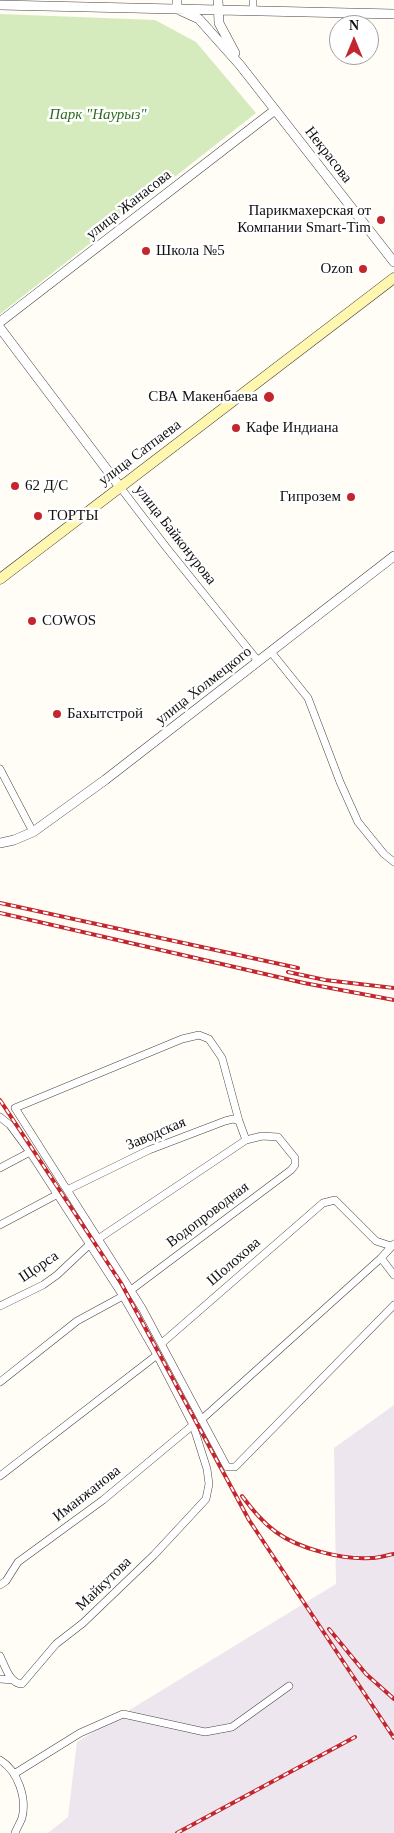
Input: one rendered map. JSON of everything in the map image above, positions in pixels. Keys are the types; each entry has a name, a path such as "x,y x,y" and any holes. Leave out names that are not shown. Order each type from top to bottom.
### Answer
{"main road":[{"name":"улица Сатпаева","path":"0,579 394,278"}],"street":[{"path":"218,0 219,23 240,65"},
{"path":"253,0 253,11"},
{"path":"177,4 199,19 240,65"},
{"path":"0,5 177,4 218,11 394,14"},
{"name":"Некрасова","path":"240,65 394,262"},
{"name":"улица Жанасова","path":"0,322 275,110"},
{"name":"улица Байконурова","path":"0,328 166,547 258,661"},
{"name":"улица Холмецкого","path":"0,842 14,840 33,832 105,780 394,556"},
{"path":"271,652 308,698 340,782 358,822 384,854 394,862"},
{"path":"0,769 33,832"},
{"path":"98,1239 246,1140 222,1058 209,1039 199,1034 182,1039 15,1108 98,1239 131,1290 142,1308 227,1467 235,1467 394,1305"},
{"path":"0,1117 10,1125 30,1152 123,1296 157,1355 193,1425"},
{"name":"Заводская","path":"67,1190 149,1150 225,1120 233,1119 239,1121"},
{"name":"Водопроводная","path":"131,1290 291,1170 294,1165 295,1158 278,1137 262,1136 246,1140"},
{"path":"0,1168 30,1152"},
{"path":"0,1225 58,1194"},
{"name":"Шолохова","path":"162,1343 323,1203 335,1200 376,1241 393,1245"},
{"name":"Щорса","path":"0,1306 43,1284 56,1275 90,1244"},
{"path":"201,1420 381,1258 393,1245"},
{"path":"381,1258 394,1275"},
{"path":"0,1382 77,1321 123,1296"},
{"path":"133,1313 142,1308"},
{"path":"0,1476 157,1355"},
{"name":"Майкутова","path":"15,1682 22,1684 56,1644 83,1624 154,1555 206,1499 209,1484 207,1468 193,1425"},
{"name":"Иманжанова","path":"0,1585 6,1580 18,1562 104,1500 193,1425"},
{"path":"0,1657 15,1682"},
{"path":"0,1679 15,1682"},
{"path":"14,1774 80,1733 123,1714 205,1732 232,1727 289,1686"},
{"path":"0,1760 14,1774 23,1802 22,1818 15,1833"}],"shaded area":[{"path":"394,1405 394,1833 48,1833 68,1817 77,1742 336,1584 334,1448"}],"green space":[{"name":"Парк \"Наурыз\"","path":"0,14 155,20 196,42 256,113 0,314"}],"railway":[{"path":"0,903 298,968"},
{"path":"0,913 304,983 394,1000"},
{"path":"288,972 325,980 394,988"},
{"path":"0,1100 121,1283 249,1520 394,1738"},
{"path":"242,1496 257,1515 271,1528 297,1544 322,1552 348,1557 377,1558 394,1554"},
{"path":"329,1629 366,1674 394,1699"},
{"path":"177,1833 355,1737"}],"place":[{"name":"Парикмахерская от Компании Smart-Tim","path":"381,220"},
{"name":"Школа №5","path":"146,251"},
{"name":"Ozon","path":"363,269"},
{"name":"СВА Макенбаева","path":"269,397"},
{"name":"Кафе Индиана","path":"236,428"},
{"name":"62 Д/С","path":"15,486"},
{"name":"Гипрозем","path":"351,497"},
{"name":"ТОРТЫ","path":"38,516"},
{"name":"COWOS","path":"32,621"},
{"name":"Бахытстрой","path":"57,714"}]}
